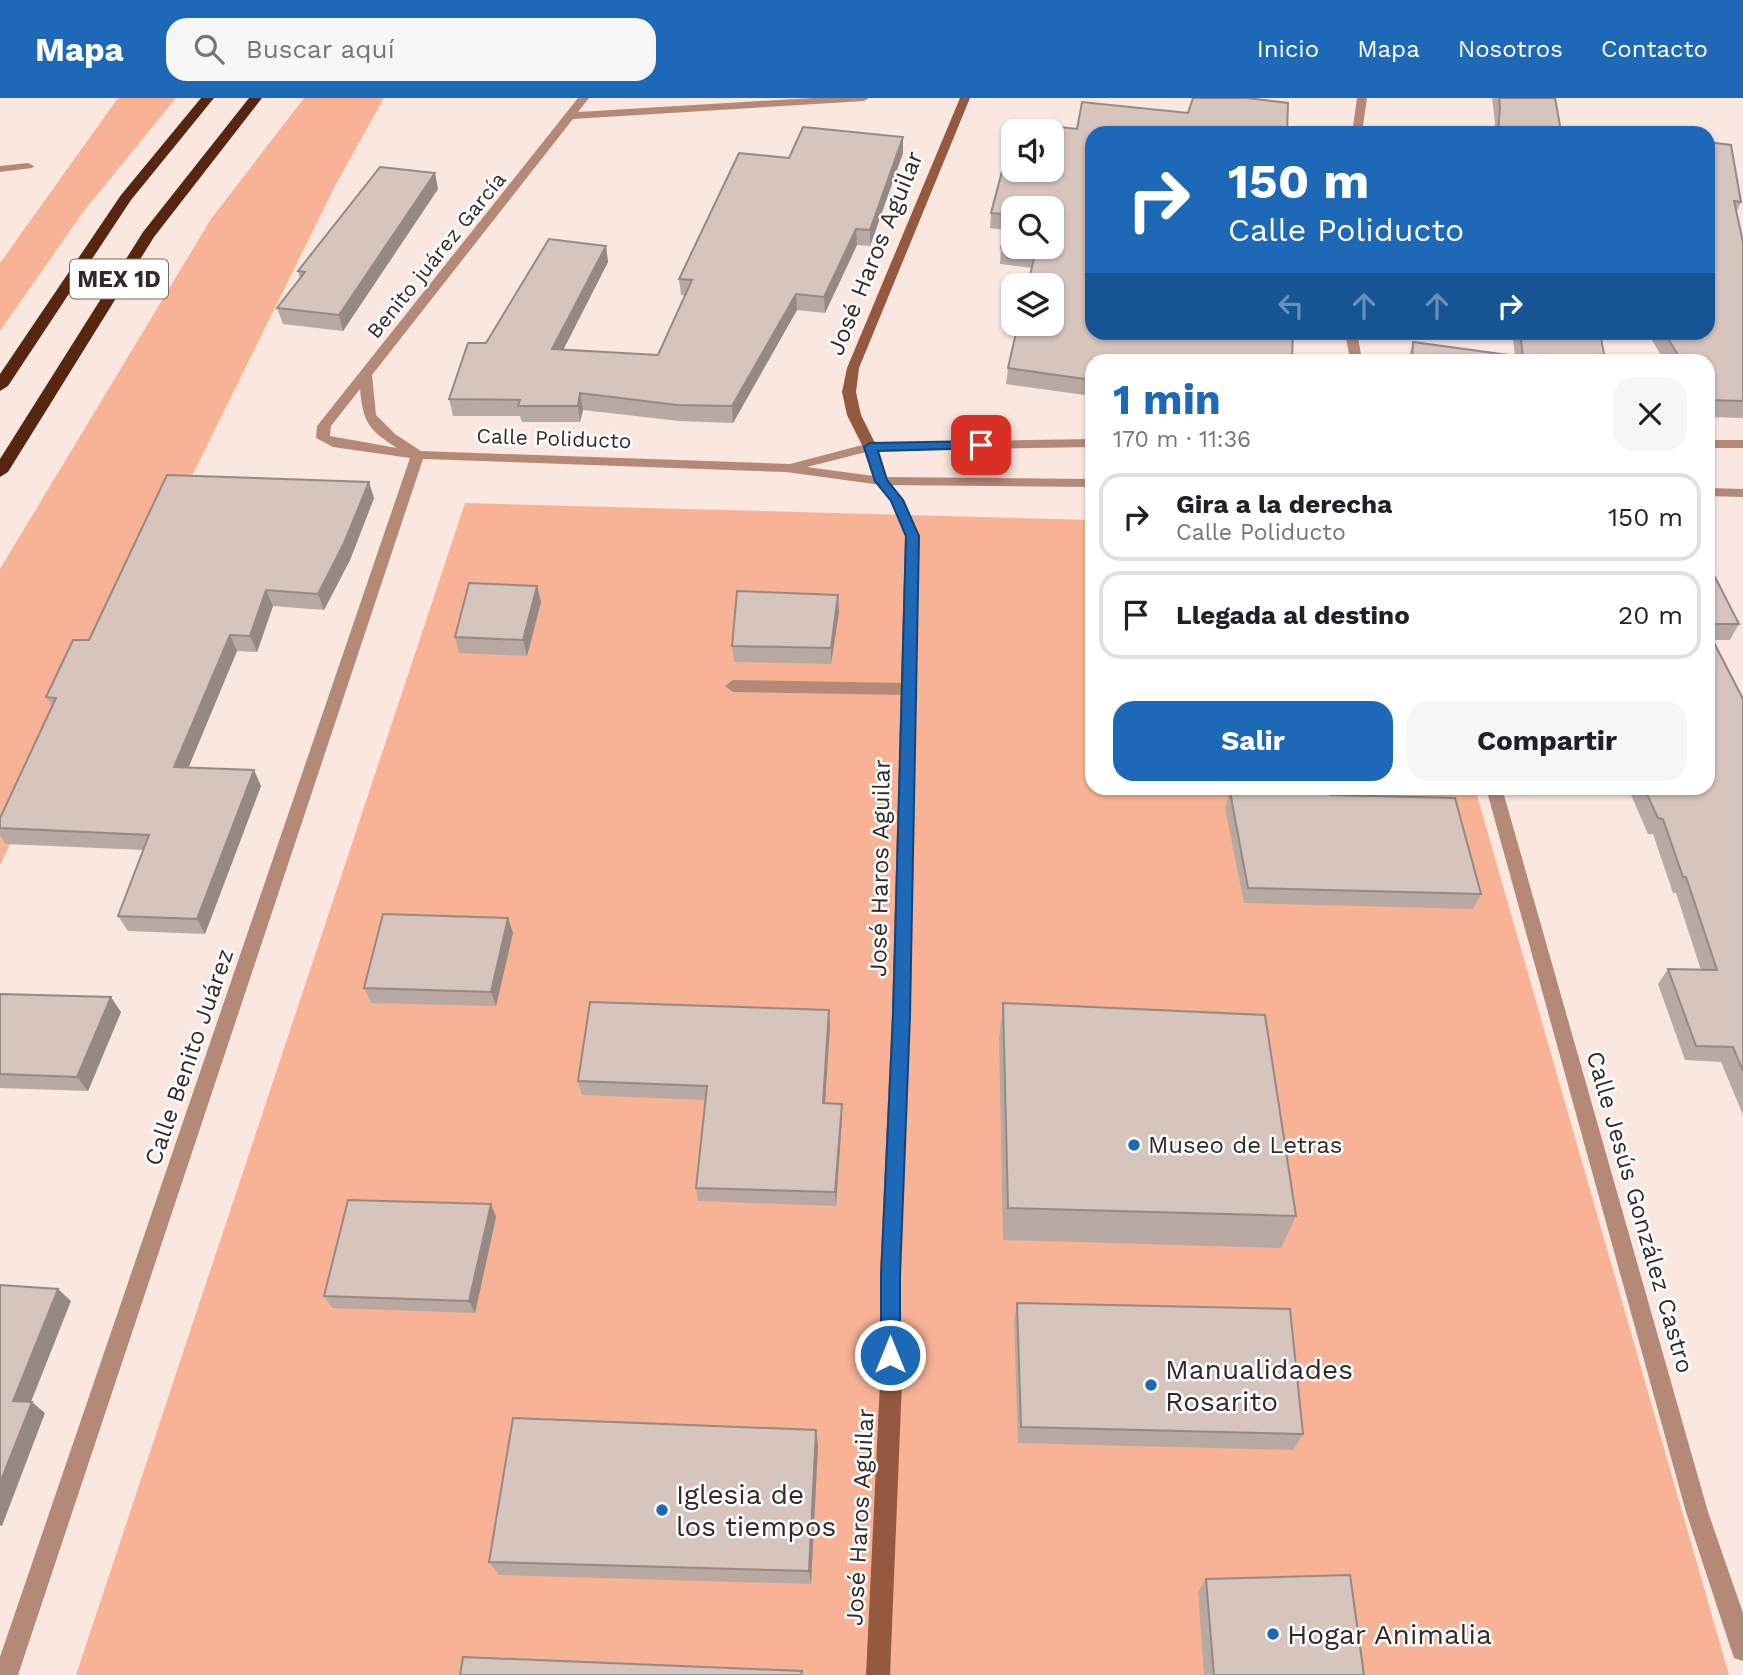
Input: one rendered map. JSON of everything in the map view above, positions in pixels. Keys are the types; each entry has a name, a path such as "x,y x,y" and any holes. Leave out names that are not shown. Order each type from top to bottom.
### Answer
{"highway":[{"path":"160,155 196,98"},
{"name":"MEX 1D","path":"0,386 126,198 208,98"},
{"name":"MEX 1D","path":"0,472 148,235 256,98"}],"street":[{"name":"Benito juárez García","path":"323,438 324,426 584,98"},
{"path":"572,116 864,98"},
{"name":"José Haros Aguilar","path":"878,1675 891,1382 890,1276 901,1015 912,536 897,500 881,481 870,447 854,415 849,392 853,368 965,98"},
{"path":"1358,126 1362,98"},
{"path":"0,169 27,166"},
{"path":"365,374 369,416 390,437 418,455"},
{"name":"Calle Poliducto","path":"323,438 333,443 418,455 786,468 881,481 1085,483"},
{"name":"Calle Poliducto","path":"786,468 870,447 1085,443"},
{"path":"1715,444 1743,444"},
{"name":"Calle Benito Juárez","path":"6,1675 418,455"},
{"path":"1715,492 1743,493"},
{"path":"733,686 908,690"},
{"name":"Calle Jesús González Castro","path":"1496,795 1697,1511 1743,1649"}],"shaded area":[{"path":"118,98 176,98 83,212 0,331 0,263"},
{"path":"304,98 384,98 336,184 0,865 0,569 211,219"},
{"path":"465,503 1085,520 1085,795 1477,795 1729,1675 76,1675"}],"building":[{"path":"1193,98 1247,98 1288,103 1287,126 1085,126 1085,340 1293,340 1292,354 1085,354 1085,379 1008,368 1015,336 1064,336 1064,273 1031,273 1034,259 1064,259 1064,196 1001,196 1001,214 991,213 1001,175 1001,182 1064,182 1064,128 1077,129 1082,102 1188,113"},
{"path":"1499,98 1555,98 1560,126 1499,126"},
{"path":"803,127 903,137 870,230 856,229 824,297 796,294 732,406 677,405 580,393 578,406 518,406 520,400 449,399 468,343 486,343 549,239 606,246 552,349 658,355 692,280 679,279 739,153 789,158"},
{"path":"1715,143 1731,145 1741,202 1734,201 1743,242 1743,401 1715,400 1715,354 1677,354 1669,340 1715,340"},
{"path":"380,167 435,173 339,315 277,308 305,272 298,271"},
{"path":"1521,340 1601,340 1604,354 1523,354"},
{"path":"1413,342 1501,354 1412,354"},
{"path":"167,475 369,482 344,543 318,594 266,590 250,636 230,635 174,767 254,770 197,919 118,916 149,835 0,828 0,818 56,698 46,697 73,640 89,640"},
{"path":"1715,577 1739,624 1715,624"},
{"path":"469,583 537,586 523,640 455,637"},
{"path":"737,591 838,595 831,648 732,646"},
{"path":"1715,645 1743,699 1743,1071 1733,1047 1696,1046 1668,969 1717,970 1686,877 1683,877 1663,819 1658,818 1647,795 1715,795"},
{"path":"1231,795 1455,798 1481,894 1248,888"},
{"path":"383,914 508,918 491,992 364,988"},
{"path":"0,994 111,997 77,1077 0,1074"},
{"path":"590,1002 829,1010 823,1103 842,1104 835,1192 696,1188 707,1086 578,1081"},
{"name":"Museo de Letras","path":"1003,1003 1265,1015 1296,1216 1008,1208"},
{"path":"348,1200 491,1204 469,1301 324,1296"},
{"path":"0,1285 58,1289 13,1401 32,1402 0,1483"},
{"name":"Manualidades Rosarito","path":"1017,1303 1290,1309 1303,1434 1021,1427"},
{"name":"Iglesia de los tiempos","path":"513,1418 816,1430 809,1571 489,1562"},
{"name":"Hogar Animalia","path":"1350,1575 1364,1675 1214,1675 1206,1579"},
{"path":"463,1657 802,1671 801,1675 460,1675"}],"place":[{"name":"Museo de Letras","path":"1134,1145"},
{"name":"Manualidades Rosarito","path":"1151,1385"},
{"name":"Iglesia de los tiempos","path":"662,1510"},
{"name":"Hogar Animalia","path":"1273,1634"}],"route":[{"path":"890,1355 890,1276 901,1015 912,536 897,500 881,481 870,447 981,445"}]}
